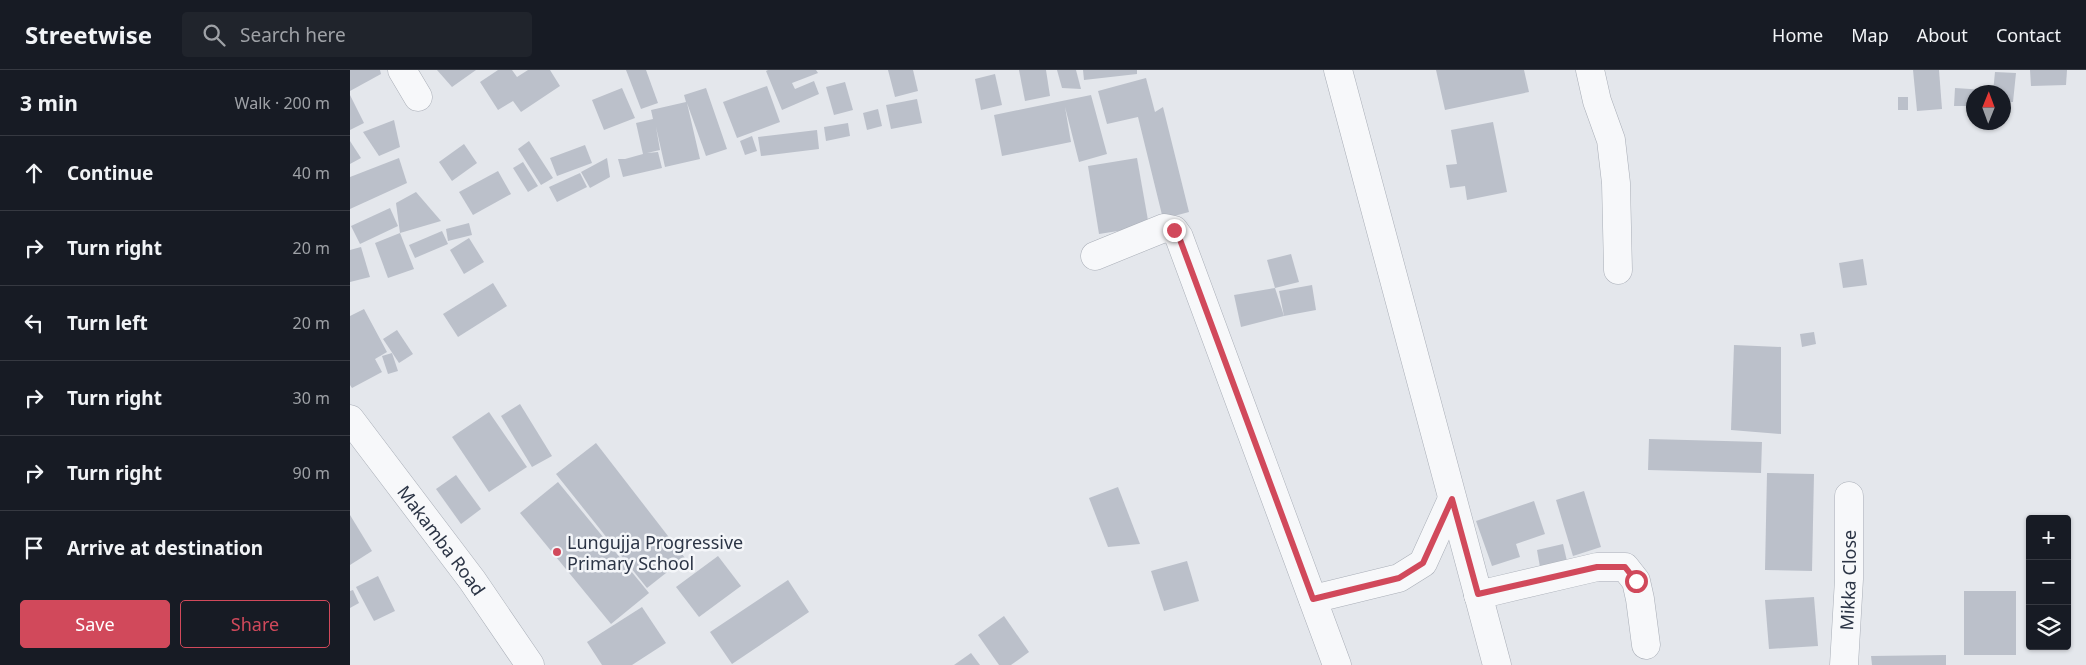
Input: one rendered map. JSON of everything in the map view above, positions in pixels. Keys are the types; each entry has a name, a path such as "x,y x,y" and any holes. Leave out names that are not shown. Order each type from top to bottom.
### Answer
{"street":[{"path":"402,70 418,98"},
{"path":"1338,70 1497,665"},
{"path":"1590,70 1597,101 1611,140 1616,183 1618,270"},
{"path":"1095,256 1164,228 1174,230 1182,246 1337,665"},
{"name":"Makamba Road","path":"350,419 472,580 530,665"},
{"name":"Mikka Close","path":"1844,665 1849,579 1849,496"},
{"path":"1313,599 1399,578 1423,563 1452,499"},
{"path":"1478,594 1597,567 1625,567 1636,581 1646,645"}],"building":[{"path":"350,70 380,70 381,74 350,91"},
{"path":"437,70 476,70 452,87"},
{"path":"498,70 512,70 517,77 528,70 550,70 560,86 521,112 513,101 498,110 480,82"},
{"path":"626,70 646,70 658,103 641,109"},
{"path":"816,70 818,73 792,83 795,89 814,81 819,94 782,110 766,71"},
{"path":"888,70 913,70 918,91 895,97"},
{"path":"1019,70 1046,70 1050,96 1025,101"},
{"path":"1057,70 1076,70 1081,89 1062,88"},
{"path":"1083,70 1137,70 1137,74 1084,80"},
{"path":"1436,70 1524,70 1529,92 1445,110"},
{"path":"1913,70 1939,70 1942,109 1917,111"},
{"path":"2030,70 2067,70 2066,85 2031,86"},
{"path":"1995,72 2016,73 2013,102 2011,102 2011,85 1994,85"},
{"path":"995,74 1002,105 981,110 975,79"},
{"path":"1146,78 1155,112 1163,107 1189,212 1163,219 1138,117 1107,124 1098,91"},
{"path":"845,82 853,110 834,115 826,87"},
{"path":"767,86 780,122 737,138 723,102"},
{"path":"622,88 635,118 604,130 592,100"},
{"path":"706,88 727,149 706,156 687,103 700,159 665,167 656,127 660,150 647,153 658,152 662,168 623,177 618,159 643,154 636,123 653,119 651,110 686,102 684,95"},
{"path":"1955,88 1966,89 1966,106 1954,106"},
{"path":"350,95 364,123 350,130"},
{"path":"1091,95 1107,154 1079,162 1065,107 1071,142 1002,156 994,115"},
{"path":"1898,97 1908,97 1908,110 1898,110"},
{"path":"917,99 922,123 891,129 886,105"},
{"path":"878,109 882,126 867,130 863,113"},
{"path":"394,120 400,147 379,156 363,132"},
{"path":"1493,122 1507,192 1467,200 1465,186 1450,188 1446,165 1457,164 1451,130"},
{"path":"848,123 850,136 826,141 824,127"},
{"path":"817,130 819,149 761,156 758,137"},
{"path":"752,136 757,151 745,155 740,141"},
{"path":"350,141 361,158 350,164"},
{"path":"529,141 553,178 541,185 518,149"},
{"path":"464,144 477,163 452,181 439,162"},
{"path":"585,145 592,163 557,176 550,158"},
{"path":"399,158 407,183 350,209 350,177"},
{"path":"607,158 610,177 590,188 581,172"},
{"path":"1137,158 1149,226 1099,234 1088,166"},
{"path":"523,162 538,186 528,192 513,168"},
{"path":"498,171 511,194 473,215 459,192"},
{"path":"580,173 587,187 557,202 549,187"},
{"path":"416,192 441,221 400,233 396,203"},
{"path":"390,208 398,226 360,244 351,226"},
{"path":"469,223 472,235 448,241 446,229"},
{"path":"442,231 448,244 415,258 409,245"},
{"path":"400,233 414,269 388,278 375,243"},
{"path":"469,238 484,262 464,274 450,250"},
{"path":"361,247 370,277 350,282 350,250"},
{"path":"1291,254 1299,282 1275,288 1267,260"},
{"path":"1863,259 1867,285 1843,288 1839,263"},
{"path":"493,283 507,306 458,337 443,314"},
{"path":"1312,285 1316,310 1284,316 1279,291"},
{"path":"1275,288 1284,316 1241,327 1234,295"},
{"path":"364,309 387,352 375,359 382,372 352,388 350,385 350,316"},
{"path":"397,330 413,354 399,363 383,339"},
{"path":"1814,332 1816,344 1802,347 1800,334"},
{"path":"1734,345 1781,347 1781,434 1731,430"},
{"path":"392,353 398,371 388,374 382,356"},
{"path":"520,404 552,456 532,467 501,416"},
{"path":"489,412 527,467 489,492 452,437"},
{"path":"1649,439 1762,442 1761,473 1648,470"},
{"path":"596,443 685,558 647,588 556,474"},
{"path":"1767,473 1814,474 1812,571 1765,570"},
{"path":"456,475 481,509 461,524 436,489"},
{"path":"558,482 649,593 611,624 520,513"},
{"path":"1118,487 1140,544 1108,547 1089,498"},
{"path":"1584,491 1601,547 1573,556 1556,500"},
{"path":"1534,501 1545,534 1516,544 1520,557 1492,566 1476,521"},
{"path":"350,515 372,551 350,565"},
{"path":"1563,544 1567,561 1540,567 1537,550"},
{"path":"718,556 741,586 699,617 676,587"},
{"path":"1187,561 1199,601 1164,611 1151,571"},
{"path":"378,576 395,611 374,621 356,587"},
{"path":"788,580 809,612 732,664 710,632"},
{"path":"353,590 359,603 350,608 350,591"},
{"path":"1964,591 2016,591 2016,655 1964,655"},
{"path":"1814,597 1818,646 1769,649 1765,600"},
{"path":"642,607 666,643 632,665 602,665 587,642"},
{"path":"1004,616 1029,652 1011,665 999,665 978,635"},
{"path":"971,653 980,665 954,665"},
{"path":"1946,655 1946,665 1872,665 1871,656"}],"place":[{"name":"Lungujja Progressive Primary School","path":"557,552"}],"route":[{"path":"1174,230 1179,237 1313,599 1399,578 1423,563 1452,499 1478,594 1597,567 1625,567 1636,581"}]}
